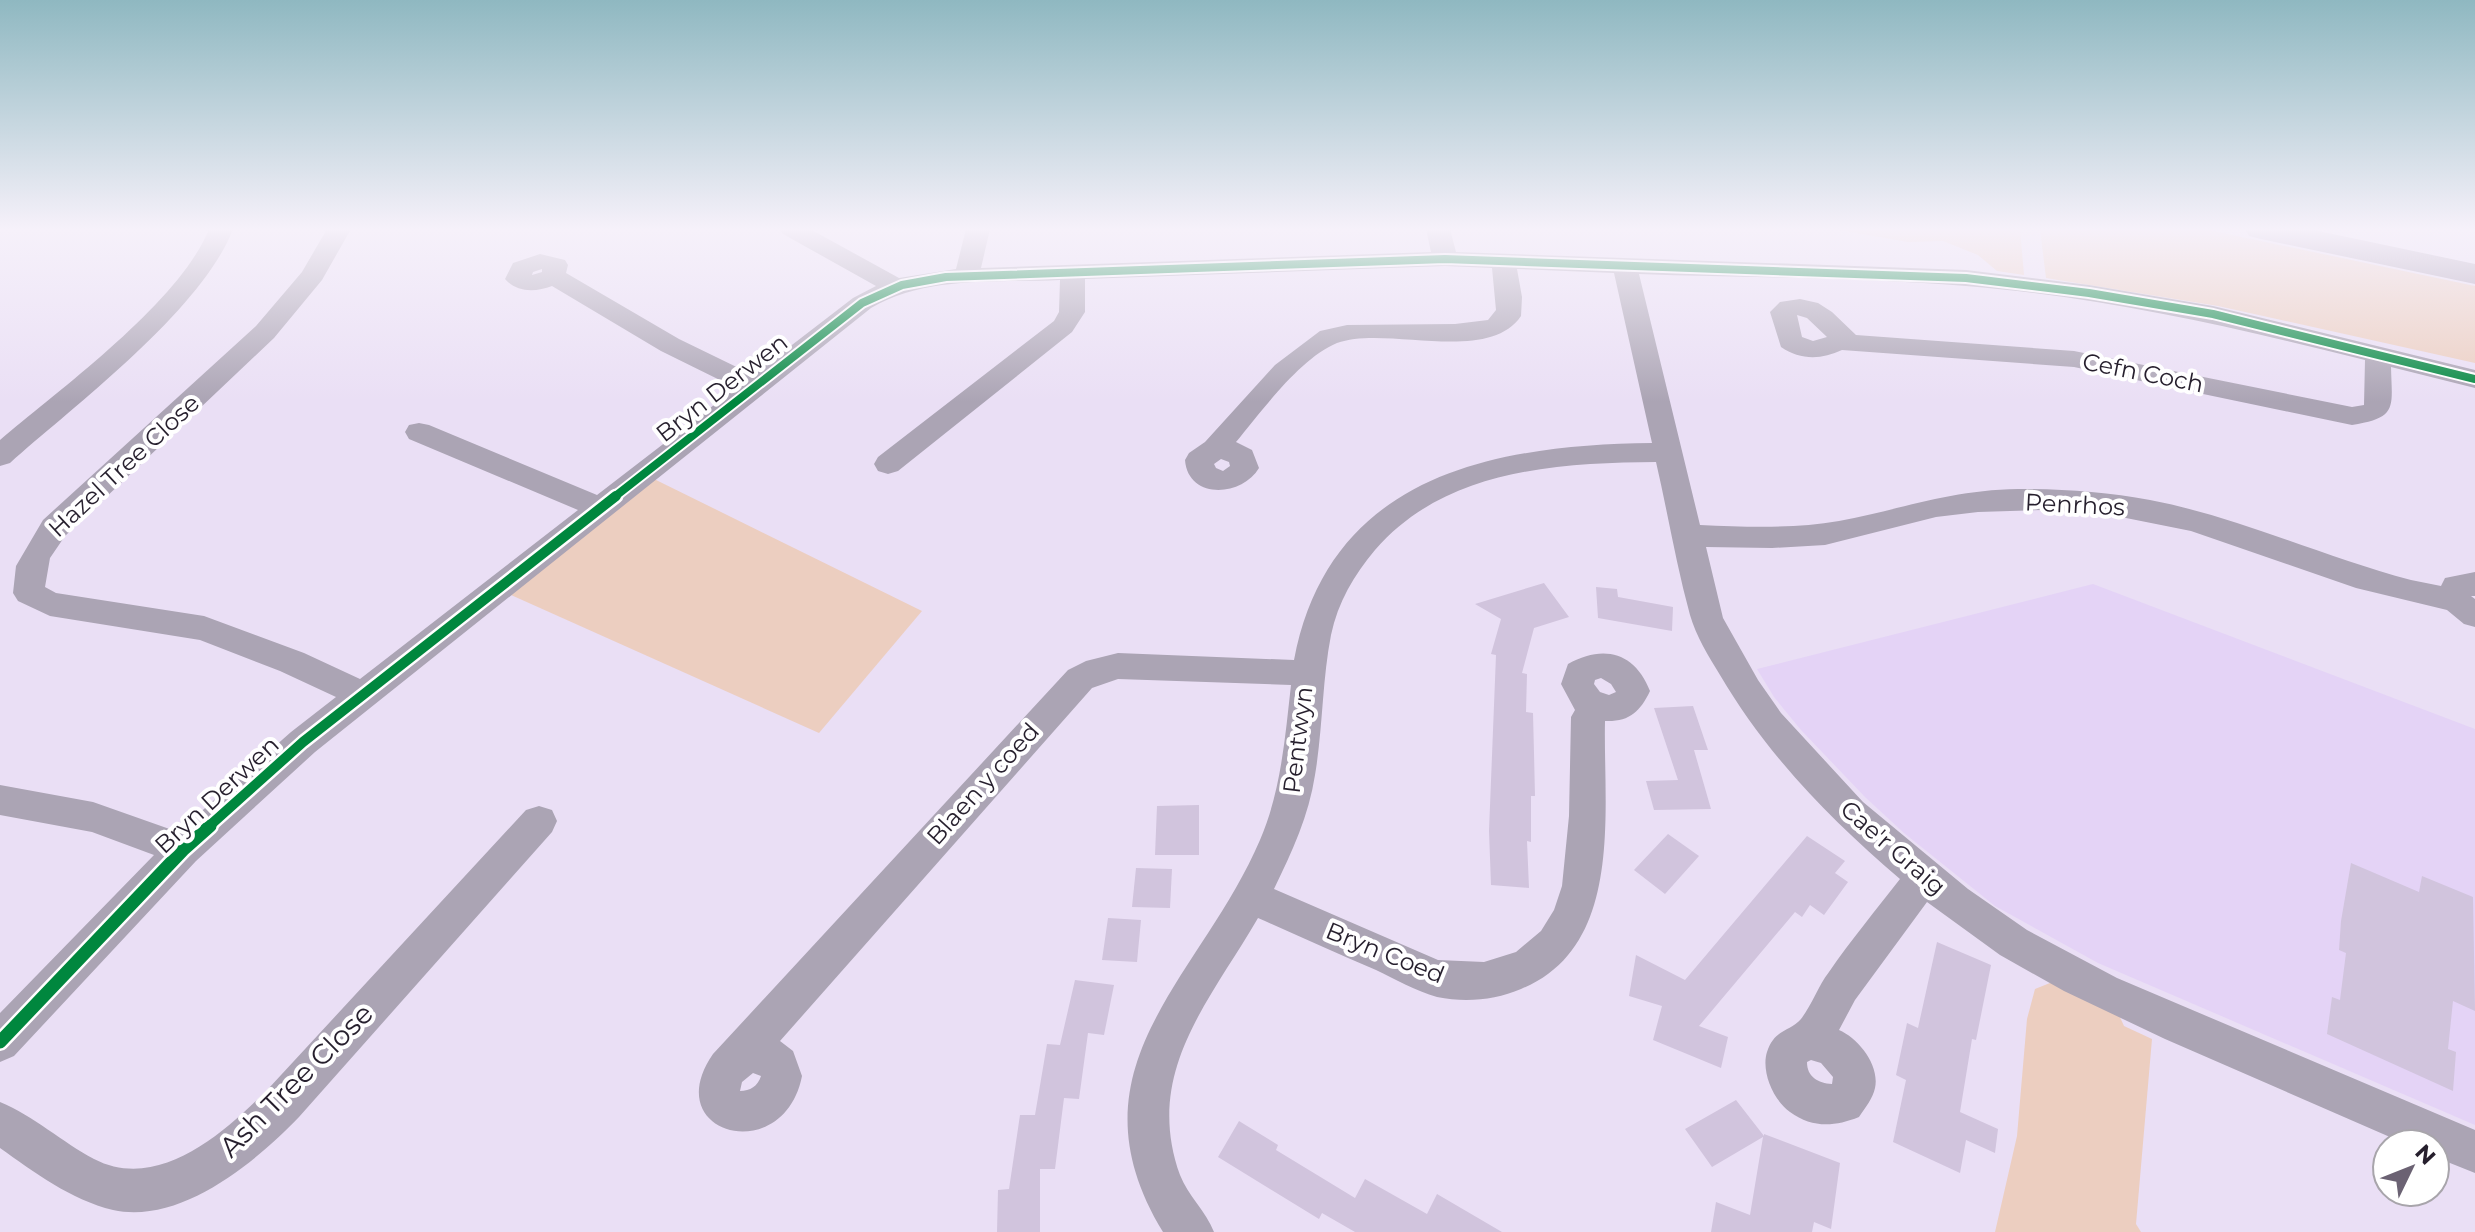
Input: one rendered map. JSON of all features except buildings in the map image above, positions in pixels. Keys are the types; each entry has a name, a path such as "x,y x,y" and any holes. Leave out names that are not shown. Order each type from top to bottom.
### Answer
{"street":[{"path":"0,456 124,351 183,286"},
{"name":"Hazel Tree Close","path":"303,286 265,332 54,528 31,563 29,593 50,604 204,628 292,662 360,694"},
{"path":"571,286 670,345 756,387"},
{"name":"Bryn Derwen","path":"0,1042 183,850 360,694 862,303 894,286"},
{"path":"888,464 1063,326 1072,312 1073,286"},
{"path":"1215,449 1307,351 1333,335 1374,329 1469,333 1496,327 1506,319 1509,310 1506,286"},
{"name":"Cae'r Graig","path":"1630,286 1707,618 1731,667 1761,714 1822,786 1924,877 2001,934 2091,986 2475,1152"},
{"name":"Bryn Derwen","path":"2043,286 2199,311 2475,379"},
{"name":"Cefn Coch","path":"1849,343 2074,359 2352,416 2364,415 2378,407 2378,353"},
{"path":"419,432 600,508"},
{"name":"Pentwyn","path":"1192,1232 1176,1210 1152,1151 1148,1123 1150,1083 1171,1028 1275,848 1296,783 1306,673 1319,613 1333,587 1365,541 1399,511 1464,477 1503,465 1571,454 1667,452"},
{"name":"Penrhos","path":"1686,535 1799,537 1883,523 1936,508 1995,501 2106,504 2183,519 2392,586 2468,599"},
{"name":"Blaen y coed","path":"735,1061 1080,679 1098,670 1118,666 1306,673"},
{"name":"Bryn Coed","path":"1250,896 1436,978 1464,983 1493,981 1516,974 1539,960 1557,942 1570,922 1578,894 1586,834 1588,717 1595,706"},
{"path":"0,800 93,817 183,850"},
{"name":"Ash Tree Close","path":"0,1123 104,1188 128,1190 158,1186 184,1178 219,1159 261,1124 539,821"},
{"path":"1811,1040 1841,987 1924,877"}],"shaded area":[{"path":"2098,286 2475,286 2475,363 2218,306"},
{"path":"652,478 922,611 819,733 511,595"},
{"path":"2093,584 2475,729 2475,1125 2098,963 1995,906 1904,833 1865,797 1801,730 1774,697 1757,669"},
{"path":"2055,981 2119,1015 2124,1026 2152,1039 2136,1224 2141,1232 1995,1232 2017,1136 2027,1019 2035,989"}],"cycle path":[{"path":"0,1042 183,850 303,742 862,303 898,286"},
{"path":"2036,286 2213,314 2475,379"}]}
